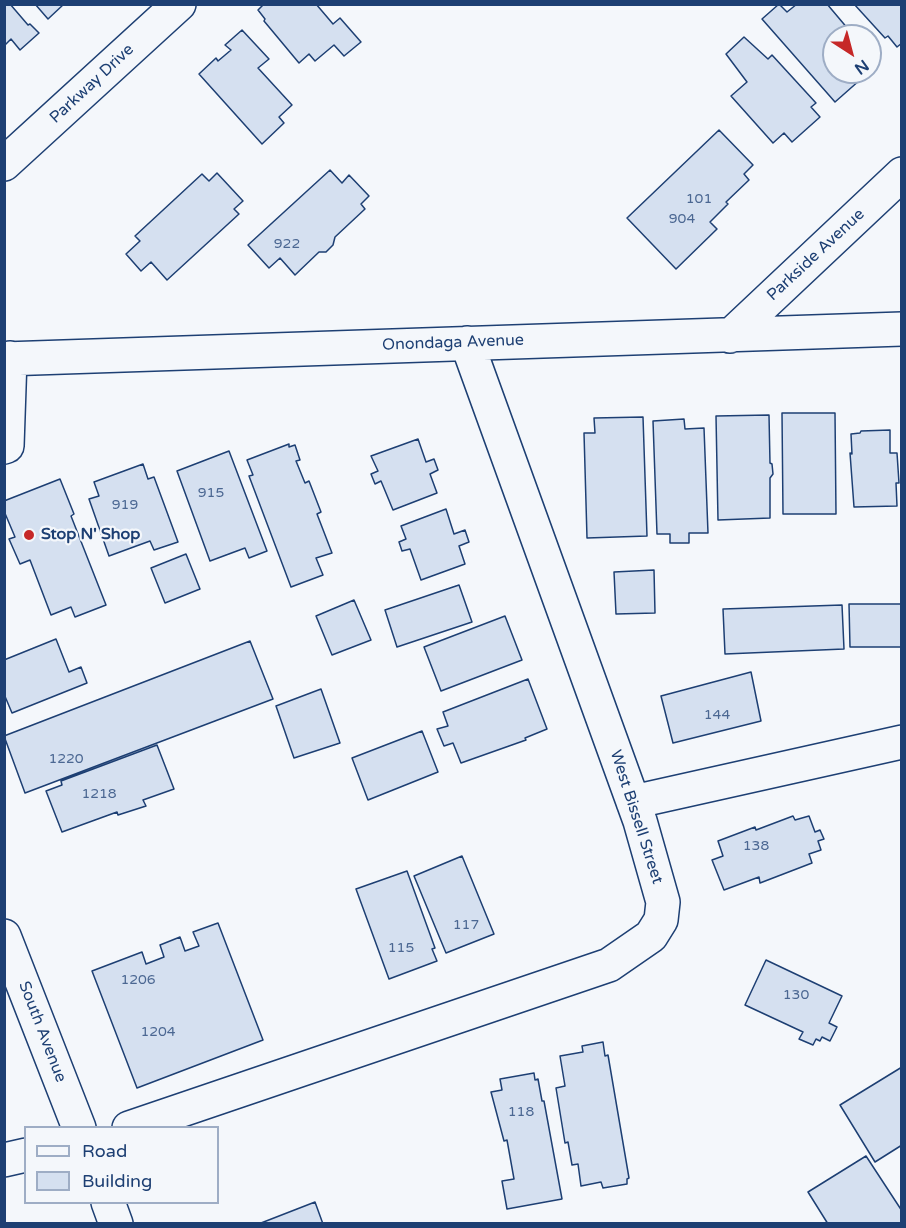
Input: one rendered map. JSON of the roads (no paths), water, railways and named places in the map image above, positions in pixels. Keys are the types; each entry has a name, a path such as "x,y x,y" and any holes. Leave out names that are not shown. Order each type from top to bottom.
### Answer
{"street":[{"name":"Parkway Drive","path":"9,153 178,4"},
{"name":"Parkside Avenue","path":"730,336 902,174"},
{"name":"Onondaga Avenue","path":"7,358 902,329"},
{"name":"West Bissell Street","path":"135,1126 609,965 651,936 661,920 663,902 633,802 467,343"},
{"path":"4,447 7,446 7,358"},
{"path":"633,802 902,742"},
{"name":"South Avenue","path":"4,936 79,1126"},
{"path":"4,1160 24,1155"},
{"path":"108,1204 116,1224"}],"place":[{"name":"Stop N' Shop","path":"29,535"}]}
